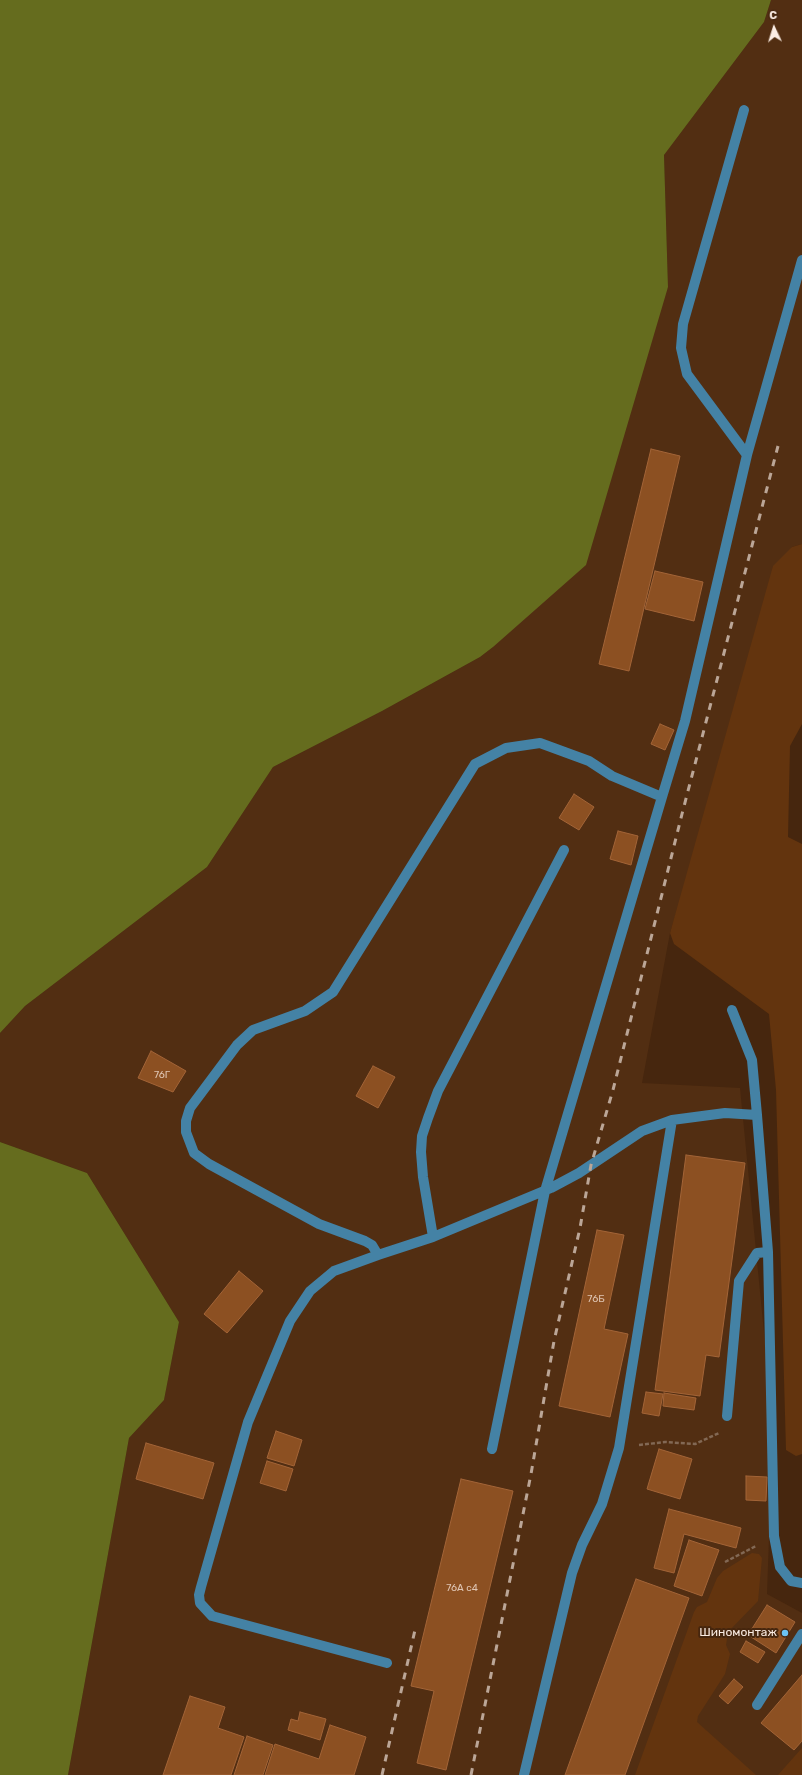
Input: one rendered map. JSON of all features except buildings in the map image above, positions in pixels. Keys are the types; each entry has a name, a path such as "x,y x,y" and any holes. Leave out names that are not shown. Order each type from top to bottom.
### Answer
{"lane":[{"path":"744,110 687,308 683,324 681,348 687,374 747,455"},
{"path":"492,1450 545,1191 685,721 747,455 802,260"},
{"path":"378,1255 372,1245 365,1241 319,1224 209,1164 194,1153 186,1132 186,1121 190,1108 236,1045 253,1030 305,1011 333,992 475,764 506,748 540,743 589,761 612,776 662,797"},
{"path":"433,1238 423,1177 421,1152 422,1136 428,1118 438,1091 564,850"},
{"path":"732,1010 752,1060 768,1252 774,1536 780,1567 791,1582 802,1583"},
{"path":"387,1663 212,1616 200,1603 199,1595 248,1422 290,1321 310,1291 334,1271 378,1255 433,1238 545,1191 579,1174 642,1131 672,1120 725,1113 757,1115"},
{"path":"524,1775 572,1574 582,1545 602,1504 619,1448 672,1120"},
{"path":"727,1416 739,1281 757,1253 768,1252"},
{"path":"757,1704 802,1634"}],"path":[{"path":"619,1448 665,1442 694,1444 704,1441 710,1436 724,1431 727,1416"},
{"path":"725,1562 774,1536"}],"shaded area":[{"path":"0,0 771,0 764,22 664,155 668,287 586,565 480,657 382,711 273,767 207,867 25,1006 0,1033"},
{"path":"771,0 802,0 802,544 792,547 670,933 642,1083 740,1088 773,1424 767,1594 802,1613 802,1775 68,1775 129,1438 164,1400 179,1322 87,1173 0,1142 0,1033 25,1006 207,867 273,767 382,711 480,657 493,647 668,287 664,155 764,22"},
{"path":"802,544 802,724 790,746 788,837 802,844 802,1454 796,1456 786,1450 776,1090 769,1014 674,944 670,933 773,566 792,547"},
{"path":"0,1142 87,1173 179,1322 164,1400 129,1438 68,1775 0,1775"},
{"path":"752,1553 759,1554 762,1558 758,1601 728,1632 726,1645 730,1654 725,1674 698,1716 697,1722 756,1775 635,1775 694,1612 697,1607 707,1602 717,1578 723,1571"},
{"path":"802,1748 802,1775 778,1775"}],"railway":[{"path":"471,1775 531,1474 554,1341 580,1228 591,1165 613,1090 682,814 778,446"},
{"path":"382,1775 415,1630"}],"place":[{"name":"Шиномонтаж","path":"785,1633"}]}
